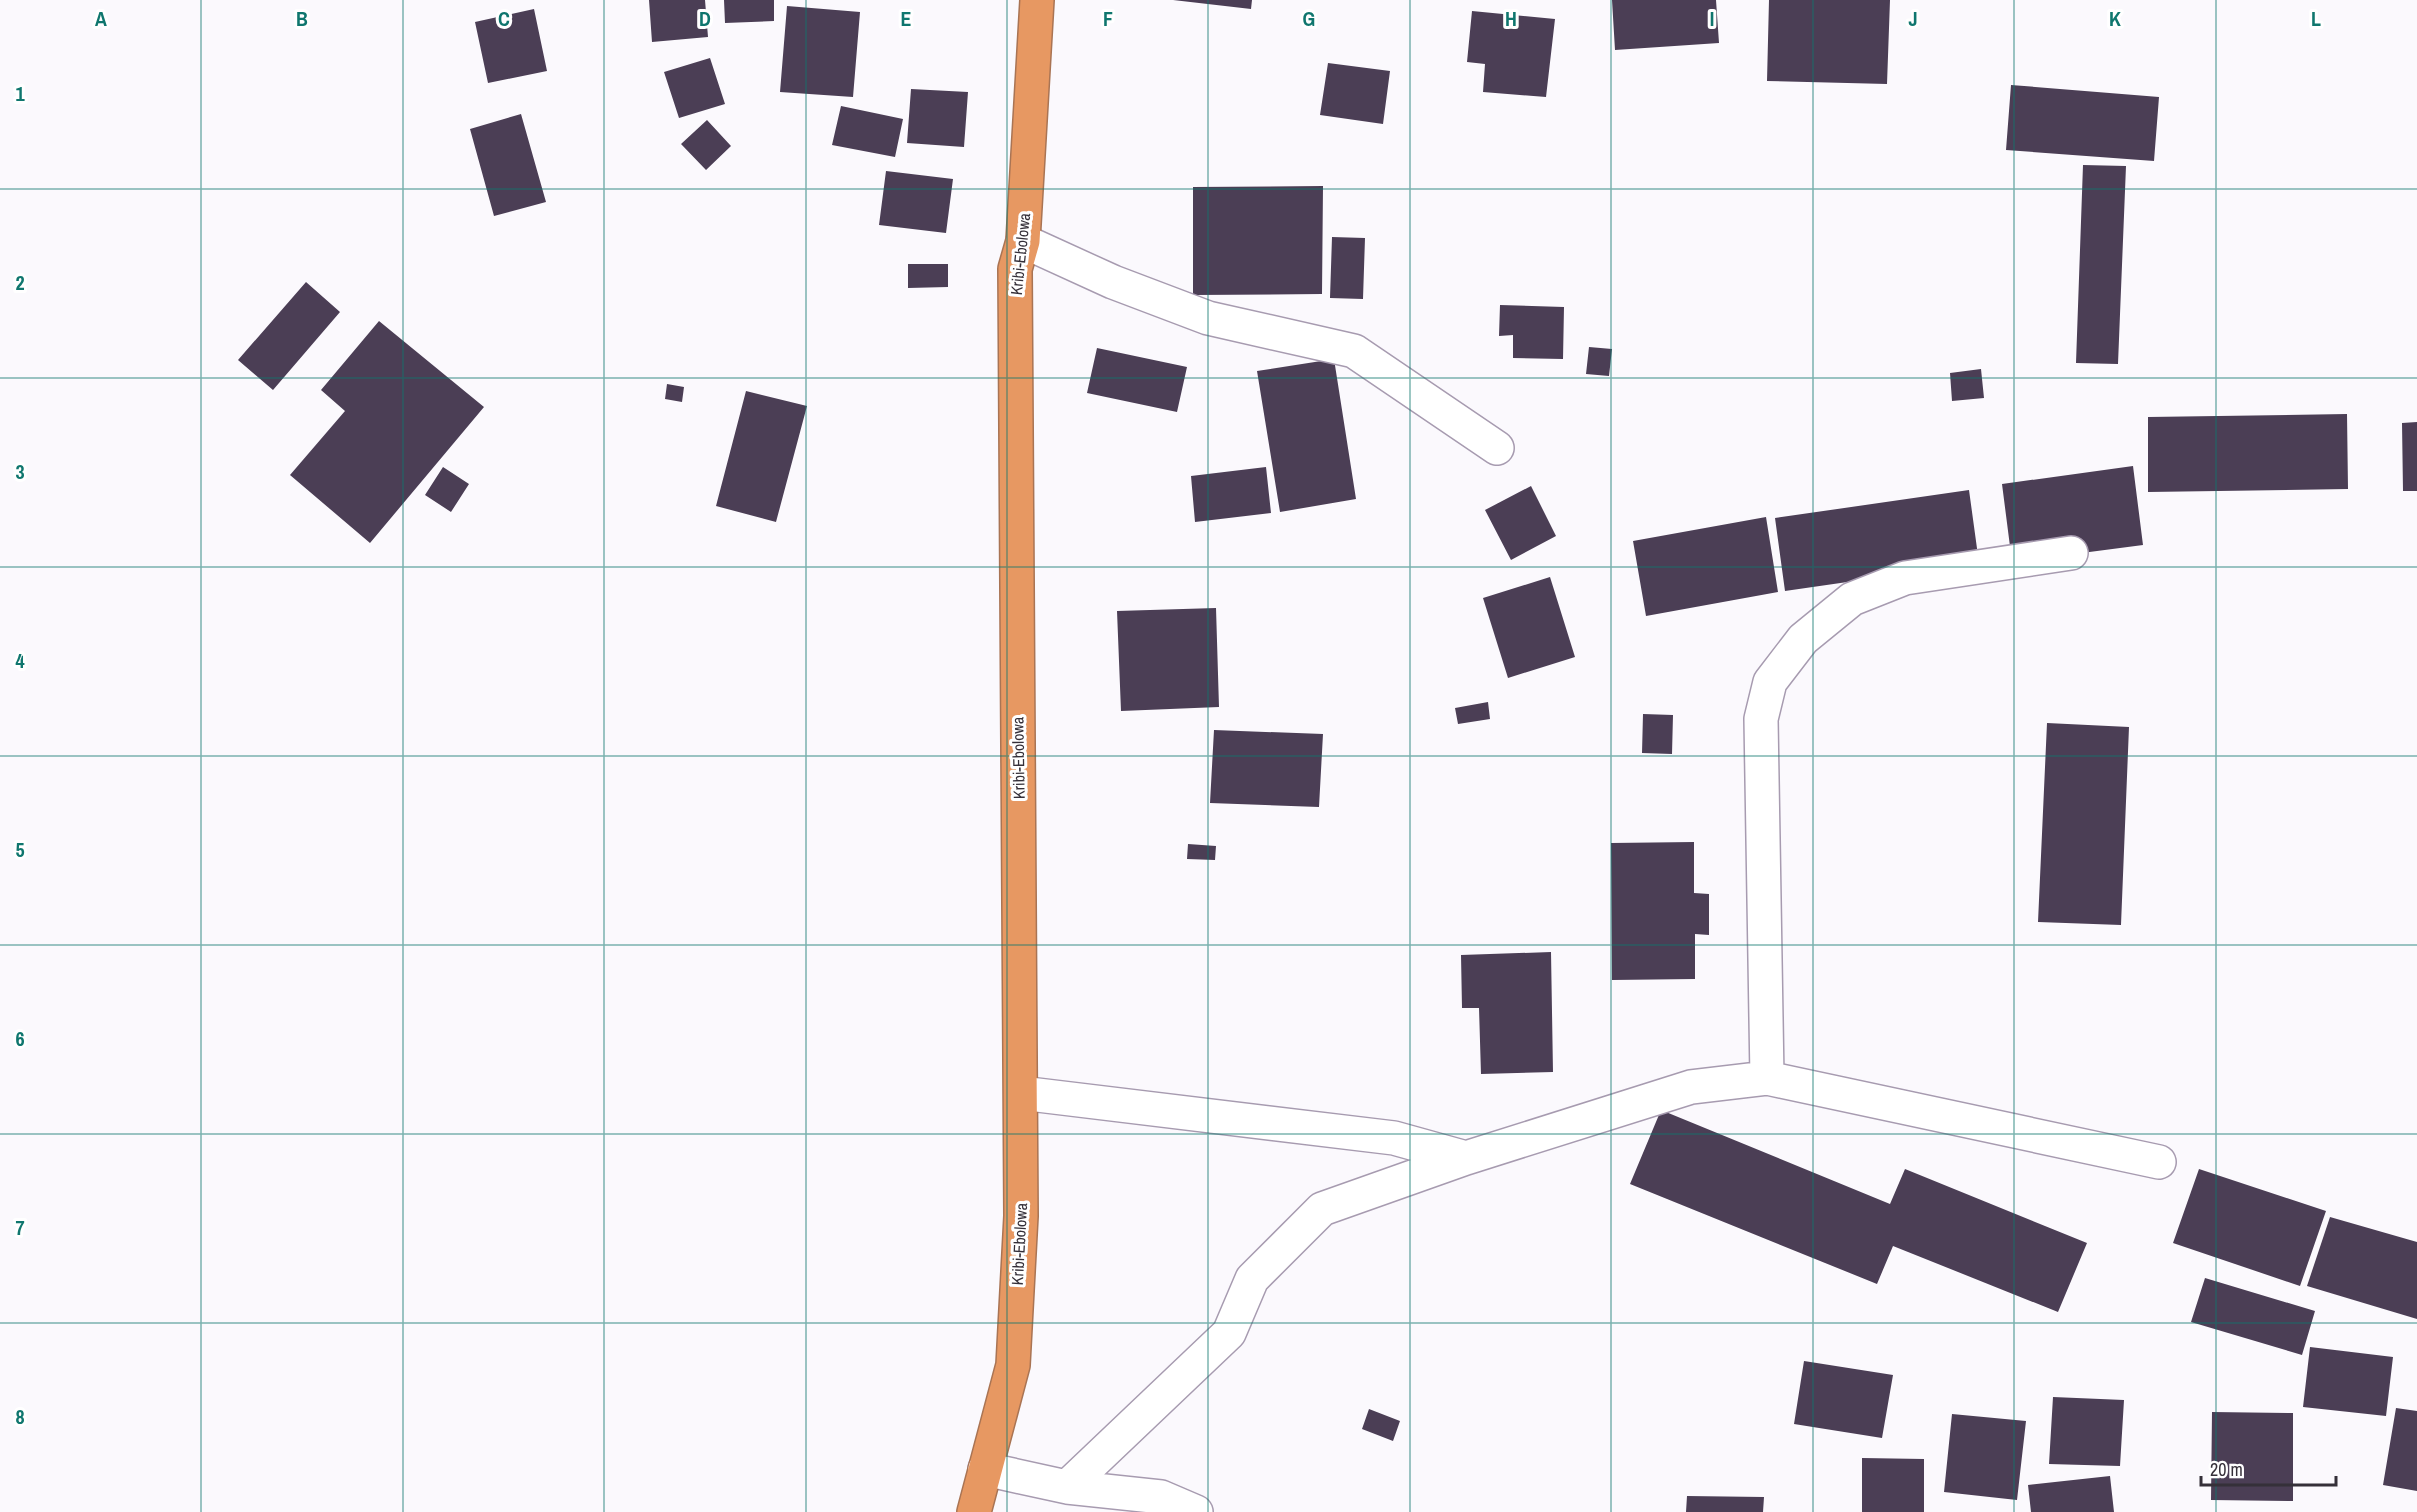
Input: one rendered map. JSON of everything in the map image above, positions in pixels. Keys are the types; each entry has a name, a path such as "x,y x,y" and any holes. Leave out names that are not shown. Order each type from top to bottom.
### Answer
{"highway":[{"name":"Kribi-Ebolowa","path":"974,1512 1013,1365 1021,1216 1014,322 1015,269 1023,240 1037,0"}],"street":[{"path":"1023,240 1113,282 1208,318 1354,351 1497,448"},
{"path":"1767,1078 1761,719 1770,682 1803,639 1852,599 1905,578 2071,553"},
{"path":"1067,1487 1229,1333 1252,1279 1322,1209 1466,1158 1691,1087 1767,1078 2159,1162"},
{"path":"1021,1093 1394,1138 1466,1158"},
{"path":"985,1469 1067,1487 1161,1497 1196,1512"}],"building":[{"path":"649,0 705,0 708,37 652,42"},
{"path":"724,0 774,0 774,21 725,23"},
{"path":"1173,0 1252,0 1251,9"},
{"path":"1612,0 1716,0 1719,43 1615,50"},
{"path":"1769,0 1890,0 1887,84 1767,81"},
{"path":"787,6 860,12 853,97 780,92"},
{"path":"534,9 547,71 488,83 475,22"},
{"path":"1472,11 1555,19 1546,97 1483,92 1485,64 1467,62"},
{"path":"710,58 725,104 679,118 664,72"},
{"path":"1328,63 1390,71 1383,124 1320,115"},
{"path":"2011,85 2159,97 2154,161 2006,150"},
{"path":"911,89 968,92 964,147 907,143"},
{"path":"841,106 903,119 895,157 832,145"},
{"path":"521,114 546,202 494,216 470,129"},
{"path":"707,120 731,146 706,170 681,144"},
{"path":"2083,165 2126,166 2118,364 2076,363"},
{"path":"886,171 953,179 946,233 879,225"},
{"path":"1323,186 1322,294 1193,295 1193,187"},
{"path":"1332,237 1365,238 1363,299 1330,298"},
{"path":"908,264 948,264 948,287 908,288"},
{"path":"306,282 340,312 273,390 238,360"},
{"path":"1500,305 1564,307 1563,359 1513,358 1513,335 1499,336"},
{"path":"379,321 484,407 370,543 290,475 345,411 321,390"},
{"path":"1589,347 1612,349 1609,376 1586,374"},
{"path":"1097,348 1187,367 1177,412 1087,393"},
{"path":"1334,359 1356,499 1280,512 1257,371"},
{"path":"1981,369 1984,398 1952,401 1950,373"},
{"path":"667,384 684,387 682,402 665,399"},
{"path":"746,391 807,406 776,522 716,506"},
{"path":"2347,414 2348,489 2148,492 2148,417"},
{"path":"2417,422 2417,491 2403,491 2402,423"},
{"path":"2133,466 2143,545 2012,562 2002,484"},
{"path":"443,467 469,484 451,512 425,495"},
{"path":"1266,467 1271,513 1195,522 1191,476"},
{"path":"1531,486 1556,536 1511,560 1485,510"},
{"path":"1969,490 1979,563 1785,591 1775,518"},
{"path":"1766,517 1778,592 1646,616 1633,541"},
{"path":"1550,577 1575,657 1508,678 1483,598"},
{"path":"1216,608 1219,707 1121,711 1117,611"},
{"path":"1488,702 1490,719 1458,724 1455,708"},
{"path":"1643,714 1673,715 1672,754 1642,753"},
{"path":"2047,723 2129,727 2121,925 2038,922"},
{"path":"1214,730 1323,734 1319,807 1210,803"},
{"path":"1694,842 1694,893 1709,894 1709,935 1695,934 1695,979 1612,980 1611,843"},
{"path":"1188,844 1216,846 1215,860 1187,859"},
{"path":"1551,952 1553,1072 1481,1074 1479,1008 1462,1008 1461,955"},
{"path":"1661,1110 1890,1204 1905,1169 2087,1243 2058,1312 1893,1246 1877,1284 1630,1184"},
{"path":"2199,1169 2326,1211 2300,1286 2173,1243"},
{"path":"2330,1217 2417,1242 2417,1319 2307,1286"},
{"path":"2205,1278 2315,1311 2302,1355 2191,1322"},
{"path":"2310,1347 2393,1357 2386,1416 2303,1407"},
{"path":"1804,1361 1893,1375 1882,1438 1794,1424"},
{"path":"2053,1397 2124,1400 2120,1466 2049,1464"},
{"path":"2396,1408 2417,1411 2417,1491 2383,1485"},
{"path":"1369,1409 1400,1421 1393,1441 1362,1429"},
{"path":"2212,1412 2293,1413 2293,1501 2211,1500"},
{"path":"1952,1414 2026,1421 2017,1500 1944,1492"},
{"path":"1862,1458 1924,1459 1924,1512 1862,1512"},
{"path":"2110,1476 2114,1512 2031,1512 2028,1485"},
{"path":"1687,1496 1764,1497 1763,1512 1686,1512"}]}
